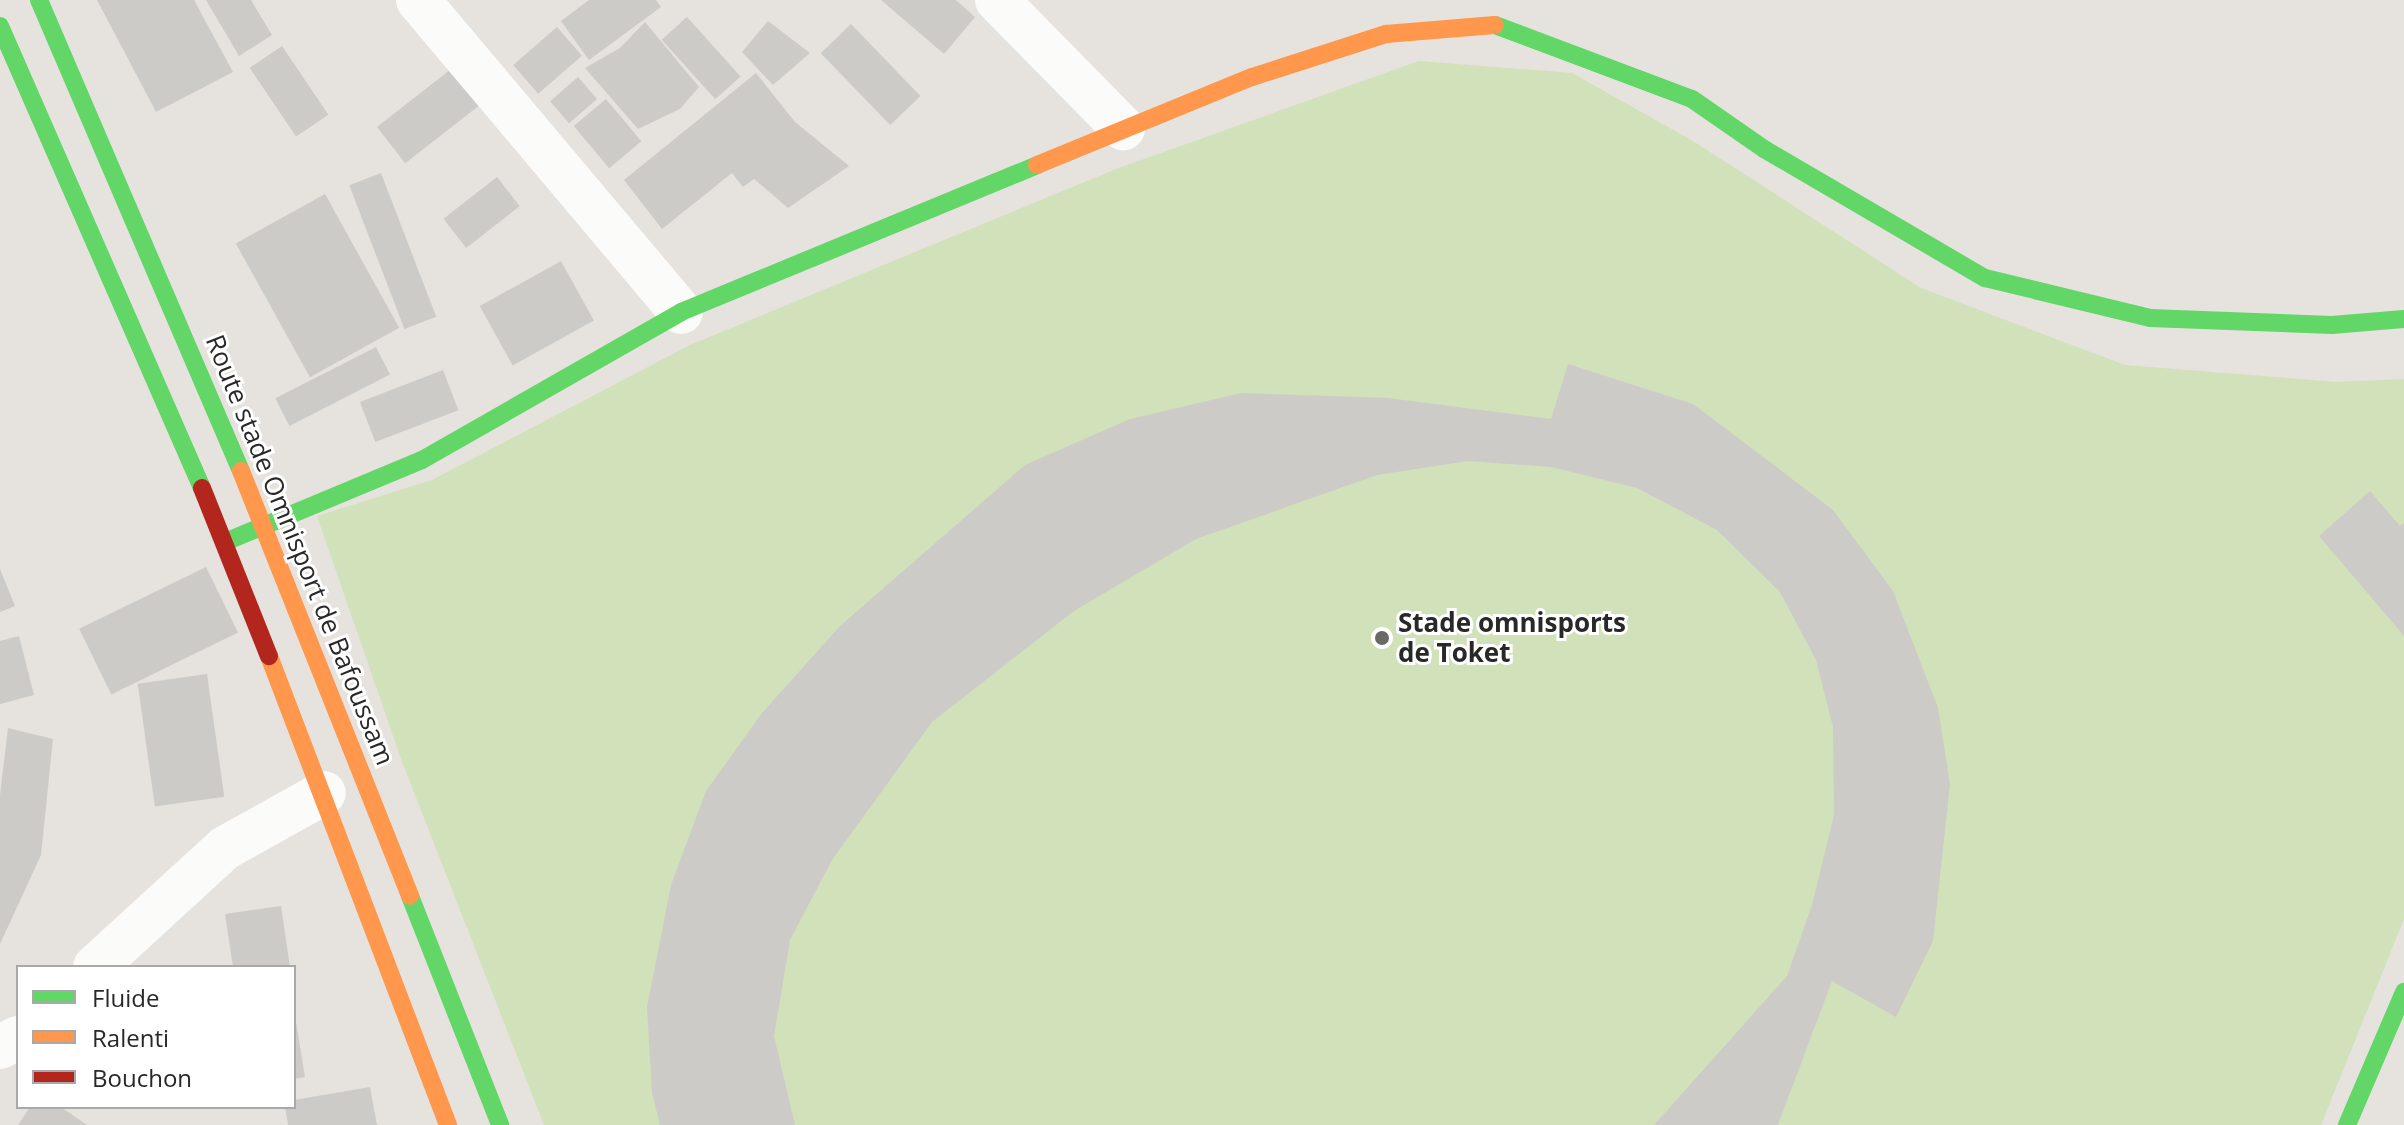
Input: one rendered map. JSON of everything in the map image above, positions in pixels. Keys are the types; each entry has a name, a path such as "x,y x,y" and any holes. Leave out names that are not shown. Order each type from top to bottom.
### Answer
{"street":[{"name":"Route stade Omnisport de Bafoussam","path":"39,0 264,524 500,1125"},
{"path":"418,0 681,312"},
{"path":"997,0 1123,128"},
{"path":"225,542 422,460 681,312 1123,128 1386,34 1494,12 1692,99 1764,149 1985,278 2150,318 2332,325 2404,319"},
{"path":"0,26 225,542 324,793 448,1125"},
{"path":"97,965 225,848 324,793"},
{"path":"2347,1125 2404,992"}],"green space":[{"name":"Stade omnisports de Toket","path":"1419,61 1572,73 1693,141 1921,288 2125,365 2337,382 2404,379 2404,919 2321,1125 544,1125 401,759 317,516 432,480 690,345 1116,169"}],"building":[{"path":"97,0 194,0 233,72 156,112"},
{"path":"206,0 251,0 272,35 239,56"},
{"path":"589,0 656,0 661,7 589,60 561,21"},
{"path":"881,0 956,0 975,17 944,54"},
{"path":"687,17 741,76 715,99 662,40"},
{"path":"768,21 810,53 773,85 742,52"},
{"path":"645,22 699,87 680,109 638,129 585,68 620,48"},
{"path":"851,24 920,96 890,125 821,53"},
{"path":"557,27 582,56 538,94 513,65"},
{"path":"282,46 328,115 296,137 250,68"},
{"path":"455,66 483,102 405,163 377,127"},
{"path":"756,73 795,122 849,166 788,208 754,179 743,187 732,173 662,229 624,180"},
{"path":"578,77 597,99 569,123 550,101"},
{"path":"606,99 641,141 609,168 574,126"},
{"path":"381,173 436,317 404,329 349,185"},
{"path":"497,177 520,206 466,248 443,219"},
{"path":"325,194 399,328 310,377 236,243"},
{"path":"561,261 594,320 513,366 480,306"},
{"path":"376,347 390,375 289,426 275,398"},
{"path":"1568,364 1693,404 1833,510 1893,591 1938,708 1950,784 1933,941 1896,1017 1832,981 1778,1125 1654,1125 1787,976 1812,905 1834,815 1833,727 1816,660 1780,592 1717,530 1637,488 1551,467 1468,461 1377,475 1196,539 1074,611 932,722 832,860 790,940 774,1036 795,1125 660,1125 652,1093 647,1007 671,885 706,791 762,713 840,626 1025,465 1130,419 1241,393 1388,398 1551,419"},
{"path":"443,370 458,410 375,442 360,402"},
{"path":"2370,491 2400,526 2404,523 2404,636 2319,536"},
{"path":"206,567 238,633 111,694 79,629"},
{"path":"0,569 15,606 0,612"},
{"path":"19,636 34,695 0,704 0,641"},
{"path":"207,674 224,797 155,807 138,684"},
{"path":"8,728 53,739 41,855 0,944 0,795"},
{"path":"281,906 290,965 233,965 225,914"},
{"path":"296,1022 305,1077 296,1079"},
{"path":"370,1087 377,1125 288,1125 285,1109 296,1109 296,1100"},
{"path":"29,1109 64,1109 87,1125 18,1125"}],"traffic: fast":[{"path":"39,0 241,471"},
{"path":"1495,25 1692,99 1764,149 1985,278 2150,318 2332,325 2404,319"},
{"path":"0,26 202,488"},
{"path":"225,542 422,460 681,312 1037,165"},
{"path":"410,896 500,1125"},
{"path":"2347,1125 2404,992"}],"traffic: slow":[{"path":"1037,165 1252,77 1386,34 1495,25"},
{"path":"241,471 410,896"},
{"path":"269,656 448,1125"}],"traffic: jam":[{"path":"202,488 269,656"}],"place":[{"name":"Stade omnisports de Toket","path":"1382,638"}]}
